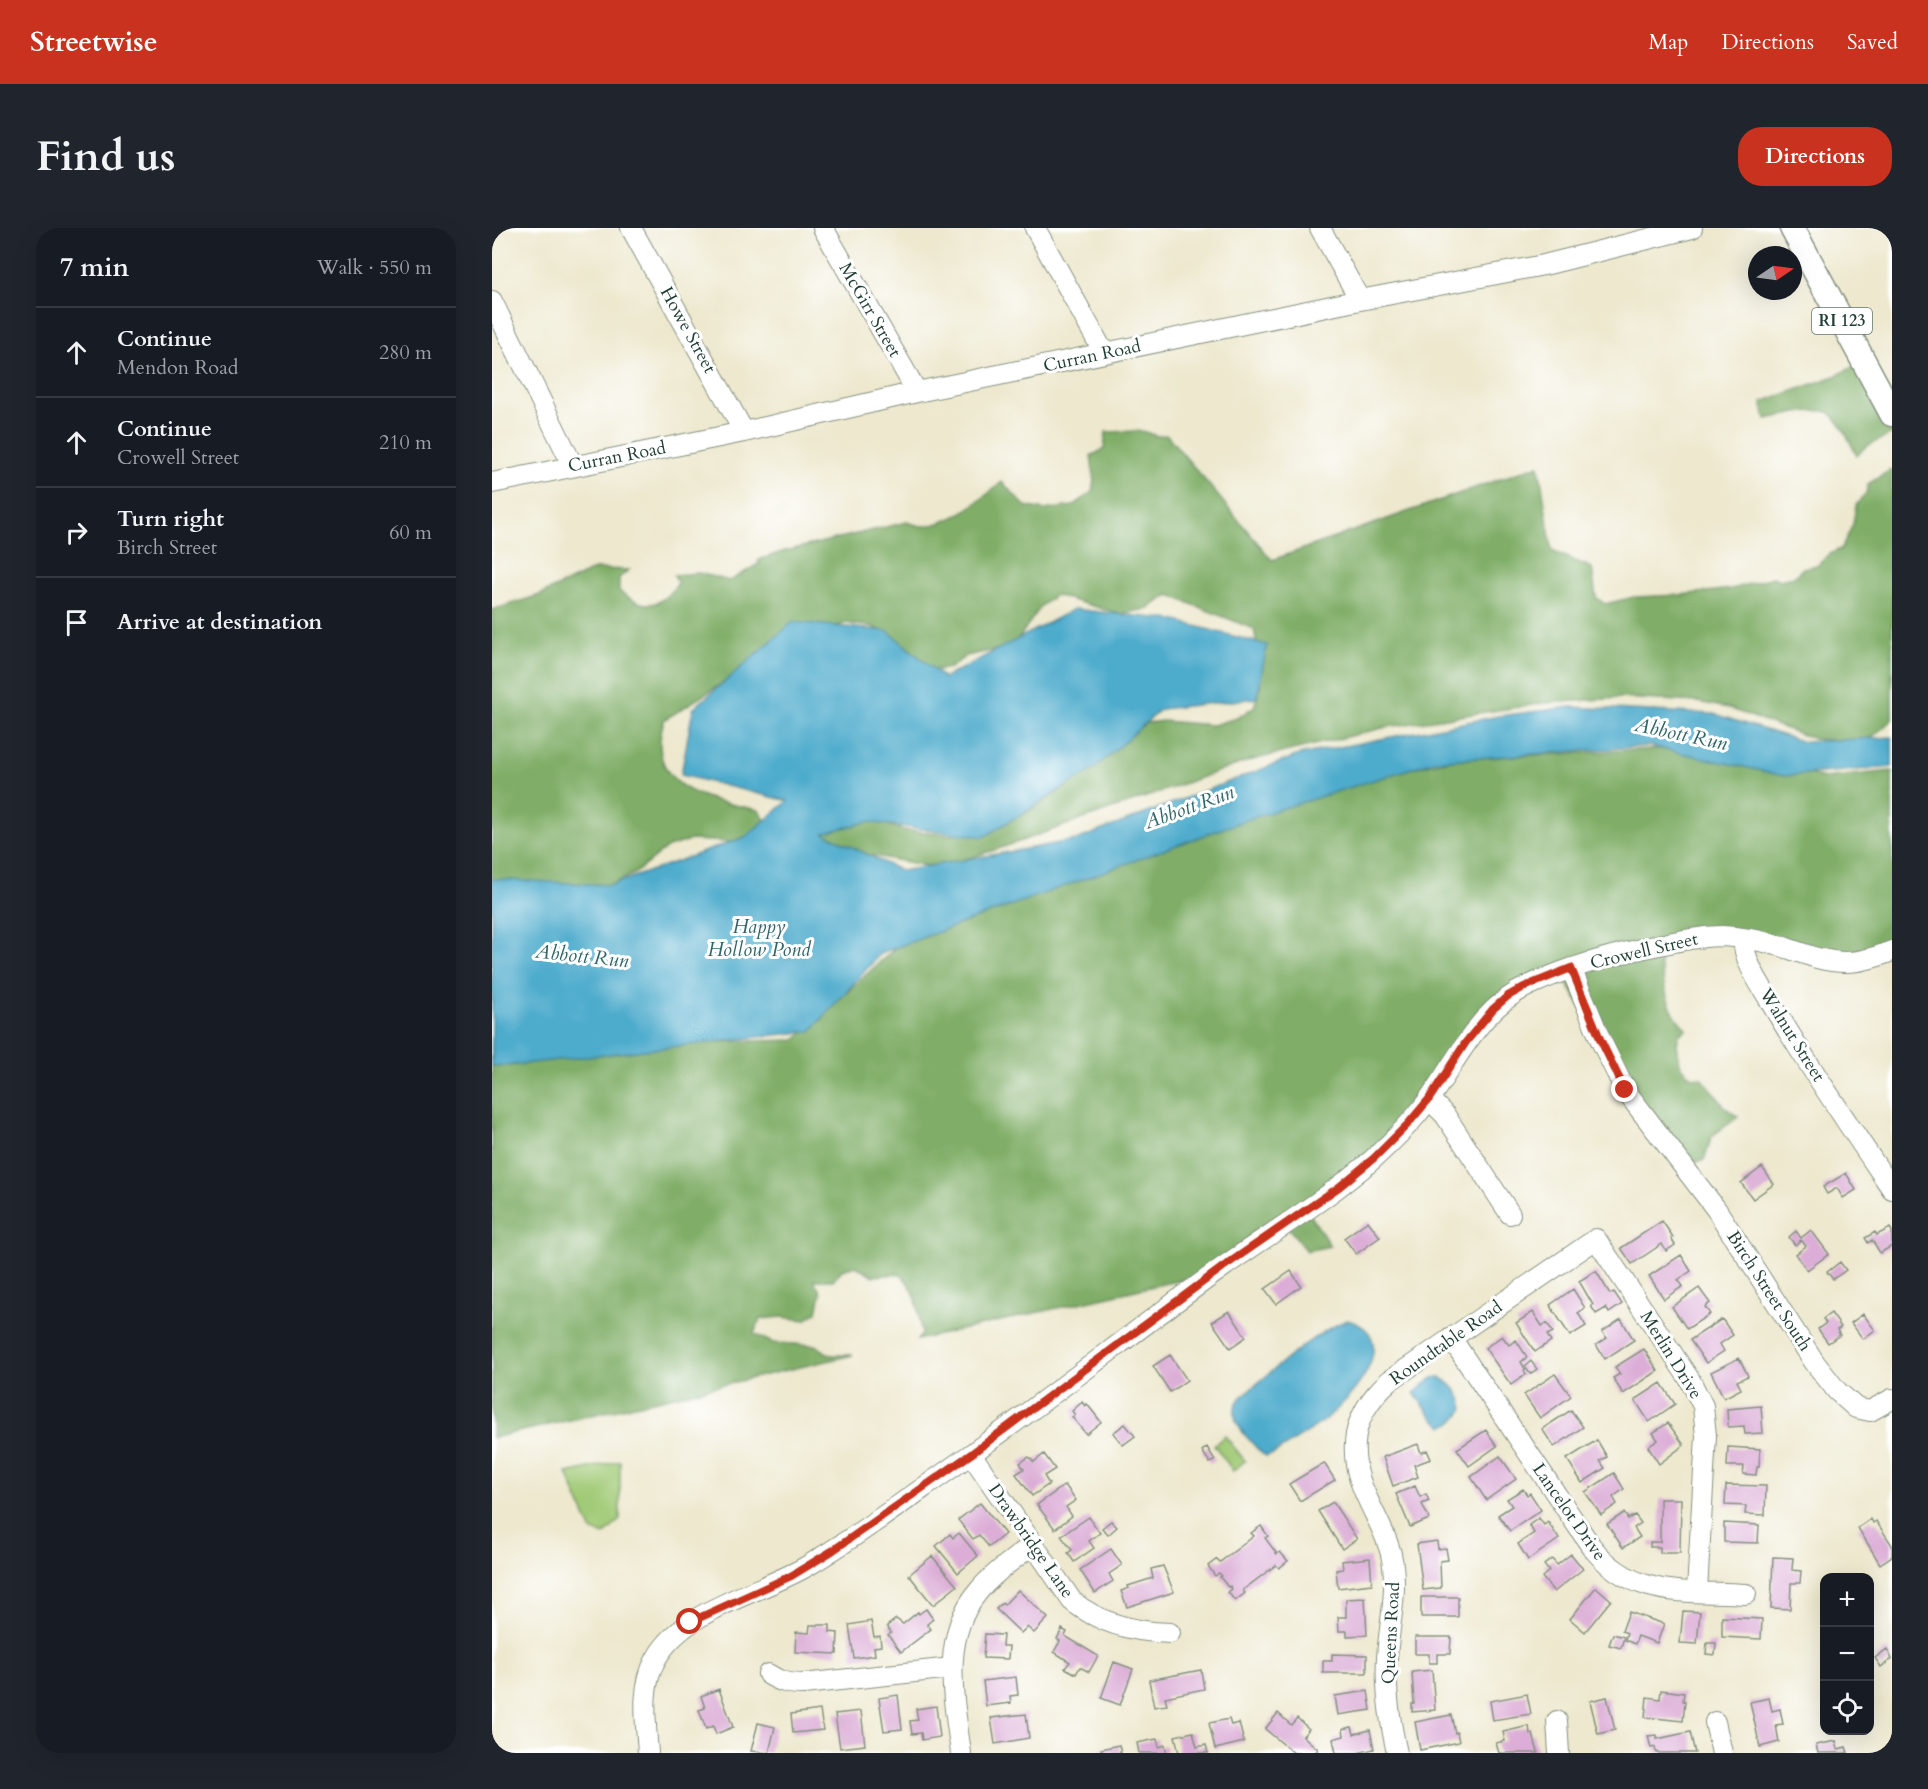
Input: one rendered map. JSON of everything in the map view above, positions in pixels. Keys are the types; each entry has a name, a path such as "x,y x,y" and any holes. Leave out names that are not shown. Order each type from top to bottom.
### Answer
{"main road":[{"name":"RI 123","path":"1792,228 1892,414"}],"street":[{"name":"Howe Street","path":"631,228 744,432"},
{"name":"McGirr Street","path":"823,228 917,392"},
{"path":"1035,228 1104,353"},
{"path":"1320,228 1360,300"},
{"name":"Curran Road","path":"492,483 744,432 917,392 1104,353 1544,265 1692,228"},
{"path":"492,301 573,466"},
{"name":"Crowell Street","path":"648,1753 646,1687 656,1660 690,1622 791,1576 811,1564 971,1454 1223,1267 1358,1172 1390,1143 1429,1099 1466,1042 1493,1009 1508,996 1571,968 1634,950 1683,940 1722,936 1743,938 1779,945 1831,961 1848,962 1865,960 1892,951"},
{"name":"Walnut Street","path":"1743,938 1749,966 1791,1036 1892,1189"},
{"name":"Birch Street South","path":"1571,968 1625,1090 1716,1209 1815,1363 1843,1397 1863,1411 1870,1411 1892,1399"},
{"path":"1429,1099 1445,1115 1510,1214"},
{"name":"Roundtable Road","path":"1360,1483 1354,1452 1357,1428 1370,1402 1389,1381 1596,1239"},
{"name":"Merlin Drive","path":"1596,1239 1690,1380 1703,1406 1706,1436 1697,1591"},
{"name":"Lancelot Drive","path":"1451,1338 1600,1558 1618,1574 1641,1585 1666,1590 1746,1594"},
{"name":"Drawbridge Lane","path":"971,1454 1072,1601 1099,1618 1132,1628 1170,1633"},
{"name":"Queens Road","path":"1360,1483 1388,1544 1394,1571 1395,1586 1388,1642 1387,1682 1397,1753"},
{"path":"961,1753 952,1668 955,1637 976,1593 1032,1545"},
{"path":"768,1674 784,1682 803,1684 952,1668"},
{"path":"1557,1722 1559,1753"},
{"path":"1715,1722 1722,1753"}],"green space":[{"path":"1856,365 1892,430 1892,434 1865,447 1857,456 1840,425 1828,412 1807,411 1766,419 1762,402 1838,375"},
{"path":"1142,431 1157,436 1167,435 1272,560 1539,465 1552,551 1592,568 1596,597 1605,604 1634,597 1732,589 1773,577 1779,580 1794,577 1803,568 1818,565 1830,554 1842,548 1853,524 1856,505 1866,493 1868,484 1892,469 1892,720 1871,738 1852,741 1814,739 1728,708 1698,702 1620,698 1544,703 1387,727 1248,761 998,849 956,862 927,866 870,855 815,835 799,824 880,822 903,830 950,835 1021,816 1071,784 1146,723 1163,721 1213,725 1237,718 1254,707 1260,687 1260,662 1254,629 1169,595 1147,609 1120,614 1055,595 1040,607 1019,638 1004,648 966,656 950,668 935,670 914,662 888,636 874,627 846,623 809,636 721,684 664,720 660,743 663,762 671,776 684,787 701,795 759,810 765,820 763,832 730,842 691,840 668,847 635,873 609,886 492,899 492,610 540,595 595,569 629,570 619,578 619,591 636,601 651,604 658,602 671,592 678,583 674,575 699,573 730,581 760,563 758,561 761,559 785,551 907,522 921,526 936,524 967,510 1002,482 1025,506 1044,510 1073,506 1092,492 1094,480 1091,456 1104,449 1106,432"},
{"path":"1655,749 1739,755 1824,778 1892,771 1892,949 1833,961 1748,937 1657,946 1669,1002 1679,1021 1687,1029 1679,1035 1677,1044 1680,1064 1690,1076 1702,1078 1726,1108 1738,1117 1712,1136 1704,1160 1682,1165 1617,1066 1563,977 1521,987 1428,1096 1308,1211 1330,1246 1307,1251 1285,1224 1215,1272 917,1340 922,1334 917,1302 907,1282 900,1274 873,1276 856,1266 842,1270 833,1280 814,1280 821,1293 817,1312 805,1320 782,1317 760,1319 754,1334 773,1343 816,1345 830,1355 853,1355 492,1438 492,1043 630,1044 795,1040 903,941 1345,782 1455,759"},
{"path":"1225,1436 1245,1461 1233,1471 1214,1445"},
{"path":"620,1461 620,1520 604,1535 591,1530 567,1473"}],"water":[{"name":"Happy Hollow Pond","path":"1074,609 1173,620 1267,645 1257,698 1161,709 1093,770 984,837 867,822 824,833 901,871 1076,840 1299,755 1498,716 1571,707 1714,714 1804,742 1892,737 1892,767 1784,776 1650,746 1435,761 1246,820 881,953 811,1031 497,1067 492,1065 492,879 611,885 745,837 788,801 681,775 693,709 793,622 888,631 944,678"},
{"path":"1347,1320 1363,1327 1371,1337 1373,1349 1371,1362 1365,1375 1337,1409 1322,1422 1273,1454 1266,1456 1261,1453 1244,1434 1236,1420 1236,1405 1241,1397 1305,1344"},
{"path":"1440,1377 1456,1390 1464,1409 1453,1422 1443,1426 1433,1418 1414,1393 1432,1378"}],"building":[{"path":"1762,1167 1774,1184 1753,1199 1741,1183"},
{"path":"1846,1173 1856,1190 1843,1198 1837,1188 1827,1194 1823,1187"},
{"path":"1368,1221 1380,1237 1356,1254 1344,1238"},
{"path":"1662,1221 1673,1237 1671,1238 1675,1245 1666,1251 1662,1244 1632,1264 1621,1248"},
{"path":"1890,1228 1892,1246 1880,1253 1872,1240 1868,1243 1865,1238 1875,1232 1877,1235"},
{"path":"1811,1230 1829,1254 1807,1270 1796,1254 1806,1246 1801,1240 1795,1245 1789,1237 1796,1231 1801,1238"},
{"path":"1681,1255 1691,1271 1678,1280 1683,1286 1664,1299 1649,1276"},
{"path":"1840,1262 1846,1270 1833,1279 1827,1272"},
{"path":"1291,1271 1301,1286 1276,1304 1265,1289"},
{"path":"1596,1271 1610,1294 1614,1292 1622,1304 1609,1313 1606,1308 1596,1314 1579,1281"},
{"path":"1699,1288 1710,1303 1705,1307 1710,1314 1687,1329 1672,1307"},
{"path":"1573,1289 1585,1308 1578,1313 1586,1326 1570,1336 1550,1305"},
{"path":"1229,1311 1246,1337 1230,1348 1212,1322"},
{"path":"1533,1312 1542,1326 1547,1323 1553,1332 1547,1335 1551,1341 1535,1352 1516,1323"},
{"path":"1831,1313 1841,1327 1837,1330 1840,1335 1828,1343 1818,1329 1826,1323 1823,1319"},
{"path":"1863,1314 1875,1330 1863,1339 1851,1323"},
{"path":"1621,1319 1634,1340 1605,1359 1596,1345 1607,1338 1602,1332"},
{"path":"1722,1319 1733,1335 1720,1344 1724,1351 1706,1363 1690,1340"},
{"path":"1502,1336 1509,1345 1516,1340 1527,1357 1521,1362 1524,1367 1531,1361 1537,1369 1530,1374 1526,1368 1524,1370 1526,1374 1511,1385 1485,1348"},
{"path":"1644,1349 1658,1371 1623,1394 1613,1378 1620,1374 1615,1367"},
{"path":"1170,1355 1187,1380 1170,1392 1153,1366"},
{"path":"1739,1358 1748,1376 1737,1381 1741,1389 1724,1398 1711,1372"},
{"path":"1555,1374 1571,1396 1540,1418 1524,1395"},
{"path":"1661,1383 1675,1404 1649,1422 1635,1400"},
{"path":"1082,1402 1085,1406 1087,1404 1101,1422 1086,1434 1072,1417 1075,1415 1072,1411"},
{"path":"1761,1406 1763,1433 1745,1434 1744,1426 1728,1427 1727,1409"},
{"path":"1571,1410 1583,1427 1554,1447 1542,1429"},
{"path":"1668,1423 1684,1445 1659,1464 1648,1447 1658,1440 1653,1433"},
{"path":"1125,1424 1135,1436 1123,1445 1113,1433"},
{"path":"1486,1430 1497,1446 1469,1466 1457,1449"},
{"path":"1597,1440 1607,1457 1600,1461 1605,1468 1582,1483 1567,1459"},
{"path":"1418,1444 1421,1453 1427,1450 1431,1459 1414,1465 1418,1477 1393,1486 1383,1457"},
{"path":"1207,1447 1215,1460 1210,1463 1202,1451"},
{"path":"1728,1447 1760,1449 1756,1475 1743,1474 1744,1466 1727,1466"},
{"path":"1044,1454 1055,1469 1044,1476 1049,1484 1032,1496 1016,1474 1024,1469 1020,1463 1029,1457 1034,1462"},
{"path":"1500,1456 1516,1479 1486,1500 1471,1477"},
{"path":"1324,1463 1335,1480 1300,1501 1289,1484"},
{"path":"1614,1473 1624,1489 1613,1497 1617,1504 1601,1515 1585,1492"},
{"path":"1065,1485 1076,1500 1066,1507 1072,1516 1055,1529 1037,1505"},
{"path":"1726,1485 1766,1486 1765,1515 1745,1514 1746,1506 1725,1505"},
{"path":"1415,1486 1420,1497 1426,1494 1429,1501 1422,1504 1429,1519 1410,1527 1396,1494"},
{"path":"1523,1489 1527,1495 1530,1493 1541,1510 1510,1531 1498,1515 1512,1506 1507,1499"},
{"path":"1660,1499 1681,1499 1680,1553 1660,1553 1660,1547 1650,1547 1650,1542 1660,1542"},
{"path":"1333,1502 1357,1539 1342,1549 1318,1511"},
{"path":"980,1503 1005,1534 989,1547 979,1535 973,1539 958,1520"},
{"path":"1624,1513 1628,1519 1635,1515 1641,1523 1634,1528 1640,1537 1623,1548 1607,1524"},
{"path":"1089,1517 1100,1533 1089,1541 1094,1548 1074,1562 1068,1553 1072,1550 1061,1536"},
{"path":"1539,1518 1544,1525 1548,1522 1559,1539 1528,1560 1518,1544 1534,1533 1529,1525"},
{"path":"1871,1519 1873,1523 1876,1521 1892,1545 1892,1556 1880,1564 1858,1528"},
{"path":"1111,1521 1117,1527 1108,1535 1102,1528"},
{"path":"1724,1523 1759,1525 1758,1543 1724,1542"},
{"path":"1261,1526 1268,1536 1265,1538 1277,1554 1280,1552 1288,1561 1279,1568 1276,1565 1243,1590 1245,1593 1235,1601 1228,1592 1232,1589 1230,1586 1228,1587 1219,1573 1215,1576 1208,1566 1217,1559 1220,1562 1254,1536 1251,1533"},
{"path":"959,1533 978,1556 958,1573 936,1546 950,1534 953,1538"},
{"path":"1437,1541 1438,1549 1446,1548 1448,1560 1440,1561 1441,1588 1423,1590 1417,1544"},
{"path":"1111,1549 1122,1565 1109,1574 1113,1581 1095,1593 1080,1570"},
{"path":"1571,1554 1583,1569 1554,1592 1542,1577 1549,1571 1544,1565 1552,1559 1557,1565"},
{"path":"932,1556 957,1586 933,1605 909,1575"},
{"path":"1773,1557 1793,1558 1792,1570 1801,1571 1800,1583 1791,1583 1790,1609 1771,1608"},
{"path":"1370,1558 1372,1584 1338,1588 1336,1570 1343,1569 1342,1561"},
{"path":"1163,1566 1174,1592 1127,1607 1121,1591 1129,1588 1128,1586 1153,1578 1151,1569"},
{"path":"1596,1587 1611,1600 1585,1632 1570,1619"},
{"path":"1018,1590 1048,1618 1034,1633 1027,1627 1021,1633 996,1609 1002,1603 1004,1605"},
{"path":"1421,1597 1458,1597 1458,1617 1421,1617"},
{"path":"1365,1598 1367,1635 1347,1636 1347,1631 1339,1631 1338,1617 1346,1617 1346,1599"},
{"path":"926,1609 933,1619 927,1624 931,1629 901,1652 888,1635 891,1633 887,1626 896,1619 903,1624 918,1612 919,1614"},
{"path":"1683,1611 1700,1612 1697,1644 1680,1643"},
{"path":"1629,1612 1664,1624 1657,1643 1638,1636 1635,1644 1625,1640 1627,1633 1622,1631"},
{"path":"1722,1617 1762,1619 1761,1639 1722,1637"},
{"path":"871,1621 874,1637 880,1636 881,1646 874,1647 875,1655 854,1658 849,1625"},
{"path":"810,1625 830,1625 830,1632 838,1633 837,1654 795,1652 796,1632 809,1633"},
{"path":"1062,1629 1067,1632 1065,1636 1098,1656 1089,1672 1080,1667 1076,1674 1065,1668 1070,1662 1054,1652 1060,1641 1057,1639"},
{"path":"985,1634 1003,1635 1002,1646 1009,1646 1008,1659 983,1658"},
{"path":"1613,1634 1624,1637 1621,1648 1609,1645"},
{"path":"1415,1637 1451,1637 1450,1654 1437,1654 1437,1663 1429,1663 1429,1654 1415,1654"},
{"path":"1707,1643 1716,1643 1715,1655 1706,1654"},
{"path":"1887,1649 1892,1659 1881,1667 1875,1658"},
{"path":"1332,1654 1367,1655 1367,1673 1323,1673 1323,1661 1332,1661"},
{"path":"1114,1662 1133,1669 1120,1705 1101,1698"},
{"path":"1201,1670 1204,1689 1165,1697 1167,1705 1154,1707 1149,1680"},
{"path":"1432,1670 1435,1710 1412,1712 1412,1704 1414,1704 1412,1672"},
{"path":"1016,1677 1018,1695 1010,1696 1011,1703 986,1706 983,1681"},
{"path":"719,1689 733,1727 716,1734 713,1726 706,1729 699,1710 705,1708 701,1696"},
{"path":"1661,1690 1684,1693 1683,1721 1645,1717 1647,1697 1660,1699"},
{"path":"1368,1691 1371,1710 1338,1715 1335,1696"},
{"path":"1527,1694 1531,1714 1493,1720 1490,1701"},
{"path":"898,1695 902,1729 884,1731 879,1698"},
{"path":"1607,1697 1615,1730 1598,1734 1590,1701"},
{"path":"1769,1698 1772,1711 1780,1709 1783,1724 1776,1725 1779,1742 1760,1747 1750,1702"},
{"path":"936,1706 940,1737 922,1740 921,1733 912,1734 910,1721 918,1720 916,1709"},
{"path":"820,1710 823,1730 793,1733 791,1714"},
{"path":"861,1711 865,1745 840,1748 835,1714"},
{"path":"1278,1713 1291,1725 1297,1718 1309,1729 1303,1736 1318,1749 1315,1753 1294,1753 1265,1729"},
{"path":"1026,1714 1029,1738 995,1744 991,1718"},
{"path":"1451,1715 1459,1742 1420,1750 1415,1722"},
{"path":"1229,1719 1231,1725 1239,1723 1244,1742 1215,1749 1209,1723"},
{"path":"758,1723 775,1727 769,1753 751,1751"},
{"path":"1529,1726 1538,1753 1499,1753 1496,1743 1505,1741 1503,1732"},
{"path":"1352,1727 1354,1734 1370,1730 1374,1749 1357,1753 1336,1753 1333,1739 1344,1736 1343,1729"},
{"path":"1193,1732 1197,1747 1206,1745 1208,1753 1179,1753 1175,1736"},
{"path":"1690,1732 1695,1753 1656,1753 1655,1747 1651,1748 1648,1736 1657,1735 1657,1739"},
{"path":"1157,1739 1159,1747 1165,1745 1167,1753 1139,1753 1137,1743"},
{"path":"1836,1741 1838,1749 1846,1747 1848,1753 1818,1753 1816,1745"},
{"path":"1119,1745 1121,1753 1102,1753 1101,1749"}],"route":[{"path":"690,1622 791,1576 832,1551 971,1454 1223,1267 1339,1187 1374,1158 1408,1124 1429,1099 1479,1024 1508,996 1571,968 1601,1041 1625,1090"}],"water label":[{"name":"Abbott Run","path":"1681,734"},
{"name":"Abbott Run","path":"1189,807"},
{"name":"Abbott Run","path":"582,956"}]}
